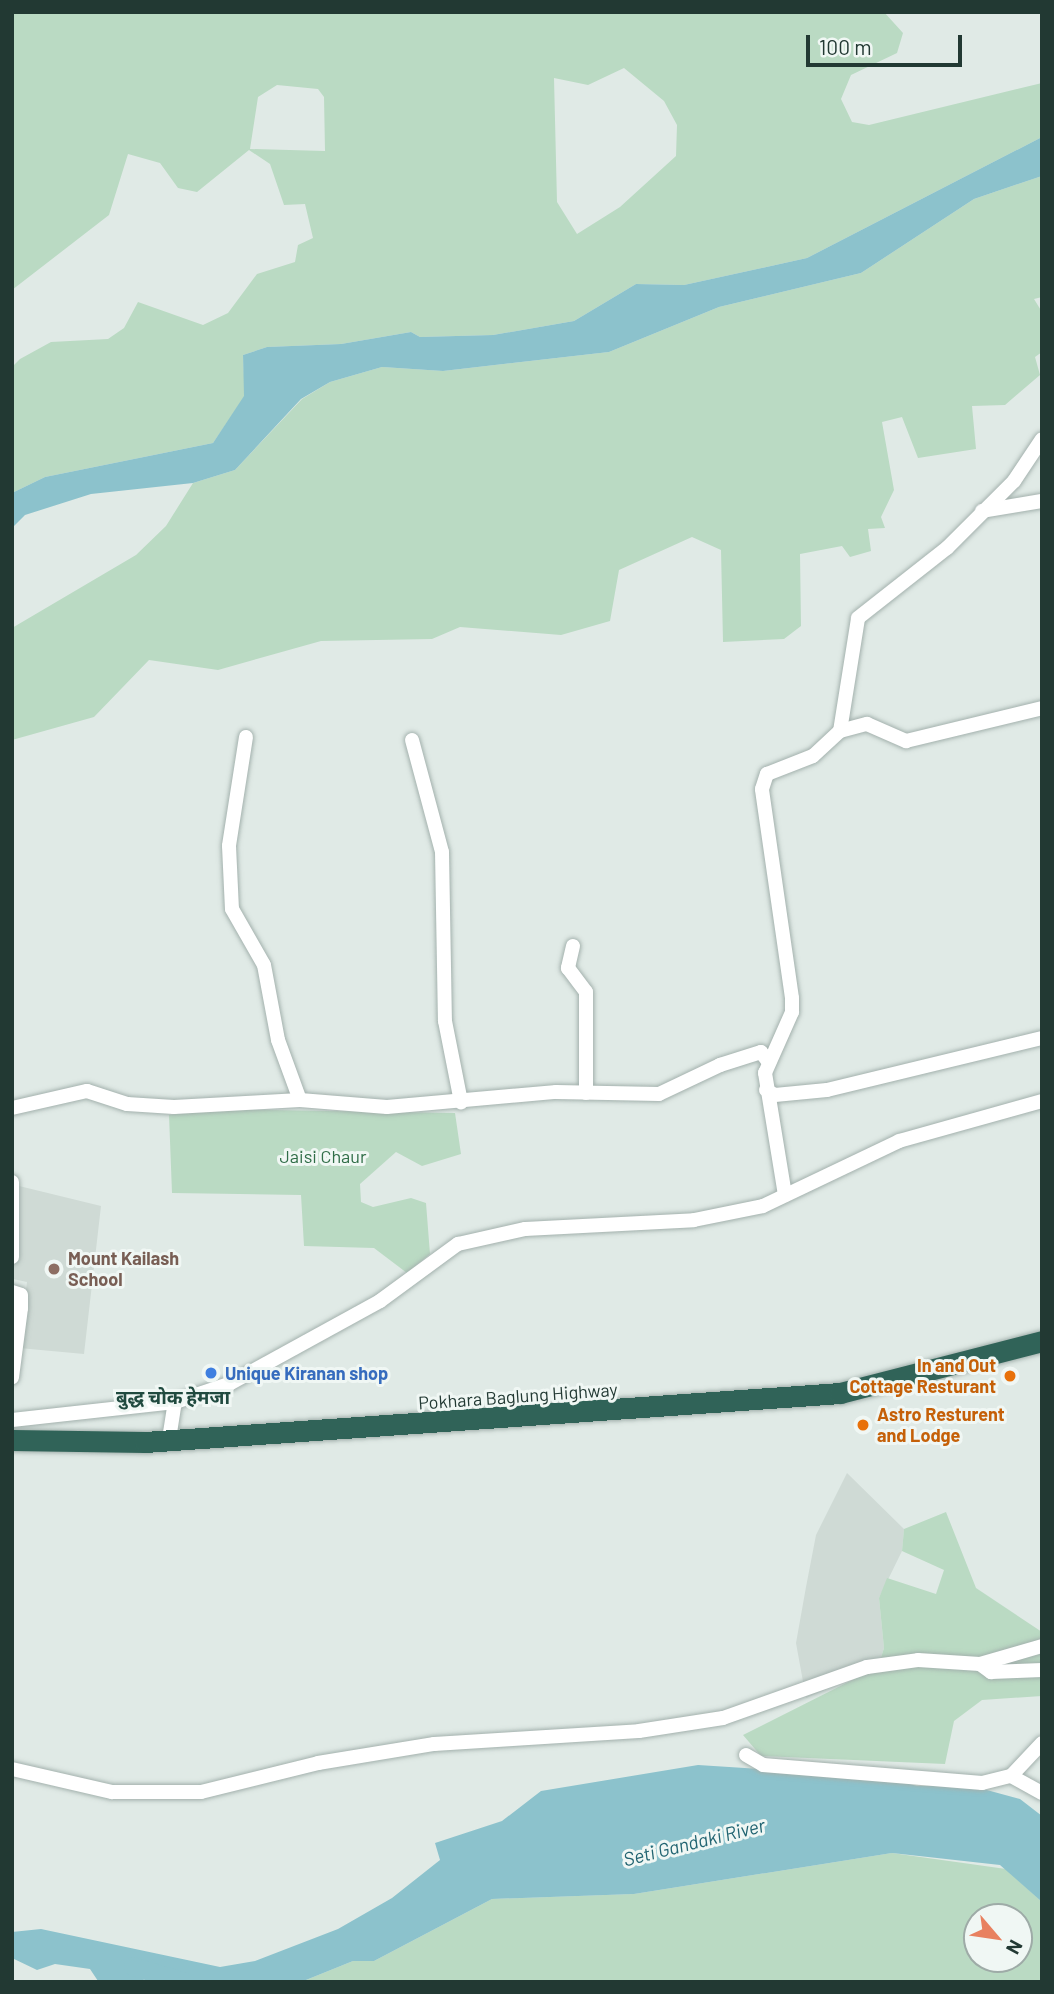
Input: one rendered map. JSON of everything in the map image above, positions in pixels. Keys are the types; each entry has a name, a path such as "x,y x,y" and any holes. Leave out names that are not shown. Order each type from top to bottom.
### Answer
{"highway":[{"name":"Pokhara Baglung Highway","path":"12,1440 169,1439 510,1419 840,1393 1031,1351 1042,1342"}],"street":[{"path":"840,730 851,687 854,625 1014,481 1042,439"},
{"path":"982,511 1042,501"},
{"path":"785,1195 766,1090 767,1060 792,1012 762,789 767,774 813,755 840,730 867,724 906,741 961,732 1031,705 1042,708"},
{"path":"246,737 229,846 232,909 264,965 278,1040 300,1100"},
{"path":"412,740 442,852 445,1021 461,1102"},
{"path":"573,946 568,968 586,992 586,1093"},
{"path":"766,1090 827,1090 1042,1038"},
{"path":"12,1108 87,1091 127,1104 174,1107 300,1100 387,1107 586,1093 659,1094 720,1065 761,1052 767,1060"},
{"path":"12,1420 175,1402 229,1384 316,1340 458,1244 606,1220 694,1220 785,1195 899,1141 1042,1101"},
{"path":"12,1182 12,1257"},
{"path":"12,1292 21,1295 12,1377"},
{"path":"169,1439 175,1402"},
{"path":"12,1769 112,1792 201,1792 318,1763 435,1744 639,1731 723,1718 867,1667 918,1660 980,1664 1042,1646"},
{"path":"980,1664 991,1672 1042,1670"},
{"path":"746,1755 784,1768 982,1783 1011,1776 1042,1743"},
{"path":"1011,1776 1042,1793"}],"shaded area":[{"name":"Mount Kailash School","path":"15,1185 101,1206 84,1354 19,1348 27,1282 13,1279"},
{"path":"847,1473 904,1529 902,1551 879,1598 884,1648 878,1667 806,1698 796,1643 806,1587 816,1535"}],"green space":[{"path":"12,12 884,12 903,33 897,53 851,75 841,99 852,122 869,125 1042,83 1042,137 807,258 684,285 636,284 574,321 493,335 420,337 411,332 341,344 267,347 243,355 245,396 213,443 45,477 12,493 12,367 20,359 51,342 108,339 124,328 138,302 203,325 228,313 257,274 295,262 298,245 313,238 305,204 284,205 270,164 249,150 197,192 178,188 160,163 128,154 109,215 12,290","holes":["624,68 664,101 677,125 676,156 620,207 577,234 557,202 554,78 588,85","277,85 318,89 324,97 325,151 250,149 258,97"]},
{"path":"1042,176 1042,297 1034,299 1042,312 1042,352 1035,357 1040,375 1005,405 972,406 976,449 918,458 902,417 882,422 894,490 881,517 885,528 868,529 871,551 850,557 842,546 800,554 801,626 784,639 723,642 721,550 692,537 619,570 610,621 561,635 460,627 432,639 321,641 218,670 149,660 94,717 12,740 12,628 136,555 166,526 193,483 235,470 302,399 330,382 382,367 443,371 609,352 719,307 861,273 974,199"},
{"name":"Jaisi Chaur","path":"210,1109 455,1113 461,1154 422,1166 396,1152 360,1184 361,1202 373,1207 411,1198 426,1203 430,1254 407,1273 374,1248 304,1246 301,1195 172,1193 169,1115"},
{"path":"946,1512 976,1588 1042,1632 1042,1696 982,1700 954,1721 945,1764 761,1756 743,1735 878,1667 884,1648 879,1598 887,1578 936,1594 944,1570 902,1551 904,1529"},
{"path":"892,1853 1006,1869 1042,1902 1042,1982 301,1982 353,1961 374,1961 492,1899 634,1894"}],"water":[{"path":"1042,137 1042,176 974,199 861,273 719,307 609,352 443,371 382,367 330,382 301,399 235,470 193,483 91,494 25,515 12,528 12,493 45,477 213,443 244,396 243,355 267,347 341,344 411,332 420,337 493,335 574,321 636,284 684,285 807,258"},
{"path":"698,1765 887,1777 917,1786 972,1786 1020,1799 1042,1816 1042,1902 1000,1865 892,1853 634,1894 492,1899 374,1961 353,1961 301,1982 170,1982 160,1973 138,1982 98,1981 90,1969 55,1964 37,1970 12,1958 12,1932 41,1929 220,1967 255,1961 338,1929 392,1898 440,1860 435,1843 502,1821 541,1791"}],"waterway":[{"name":"Seti Gandaki River","path":"133,1966 185,1982"}],"place":[{"name":"Mount Kailash School","path":"54,1269"},
{"name":"Unique Kiranan shop","path":"211,1373"},
{"name":"In and Out Cottage Resturant","path":"1010,1376"},
{"name":"Astro Resturent and Lodge","path":"863,1425"}],"district":[{"name":"बुद्ध चोक हेमजा","path":"173,1397"}]}
